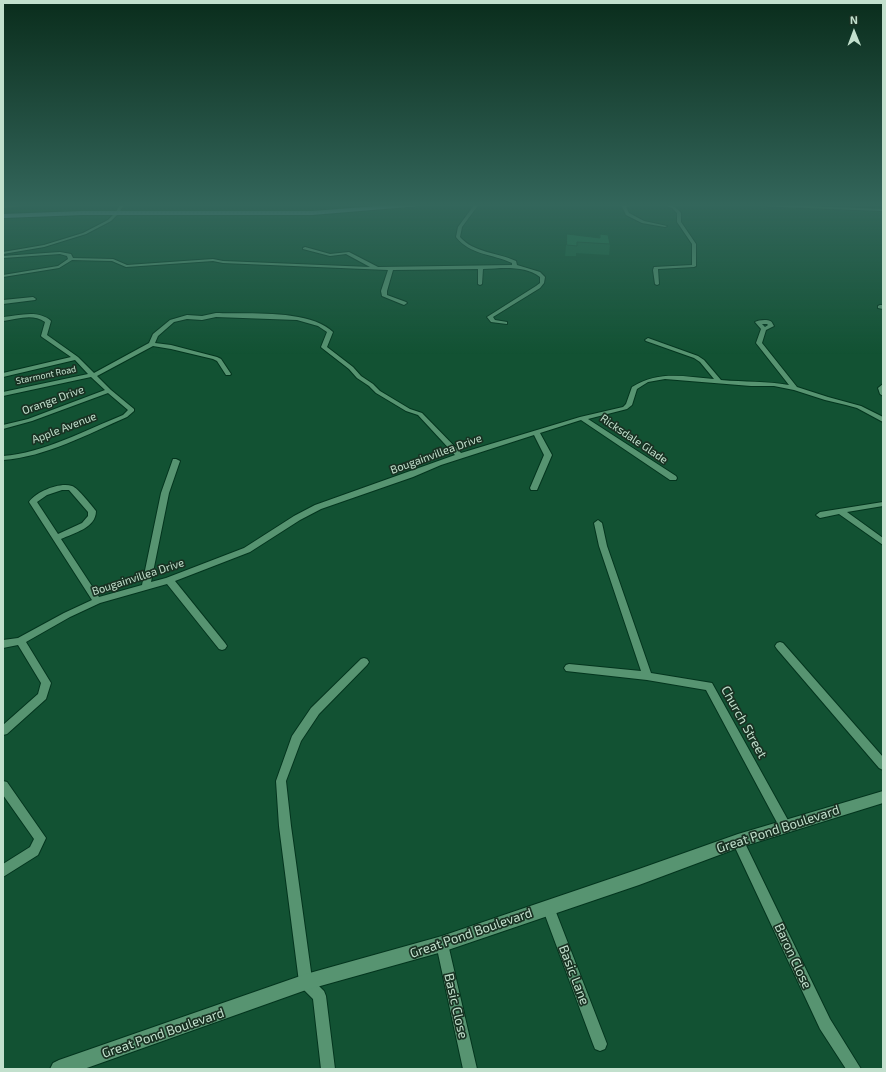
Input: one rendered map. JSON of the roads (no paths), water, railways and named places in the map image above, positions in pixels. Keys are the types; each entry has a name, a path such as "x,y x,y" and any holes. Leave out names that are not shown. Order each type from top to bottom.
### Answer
{"street":[{"path":"3,257 45,254"},
{"path":"65,254 69,255 71,259"},
{"path":"327,254 338,254"},
{"path":"349,254 379,269"},
{"path":"487,254 508,259 514,262 515,266"},
{"path":"657,284 656,268 694,266 694,254"},
{"path":"3,276 59,267 71,259 113,260 126,266 213,260 223,262 391,270 515,266 538,273 543,277 542,283 538,287 490,317 493,321 504,323"},
{"path":"480,284 482,267"},
{"path":"391,270 384,291 385,296 404,303"},
{"path":"3,302 33,300"},
{"path":"228,374 219,360 215,358 152,344 155,335 172,321 188,317 202,318 216,315 261,316 298,318 310,322 330,332 324,347 378,392 408,410 420,414 460,456"},
{"path":"3,319 35,316 43,317 48,321 44,336 76,358 109,390"},
{"path":"764,329 759,343 796,388"},
{"path":"648,340 696,356 719,381"},
{"name":"Starmont Road","path":"3,394 92,375 113,366 152,344"},
{"path":"3,375 76,358"},
{"name":"Bougainvillea Drive","path":"3,644 20,641 67,615 97,601 169,580 247,550 276,533 297,518 318,507 460,456 582,418 625,408 629,405 634,388 646,381 665,377 678,377 751,384 774,384 796,388 827,399 859,407 883,420"},
{"path":"883,386 881,388 883,394"},
{"name":"Apple Avenue","path":"3,458 18,457 46,449 132,412 132,410 109,390"},
{"name":"Orange Drive","path":"3,427 30,420 109,390"},
{"name":"Ricksdale Glade","path":"582,418 673,478"},
{"path":"534,488 548,455 536,433"},
{"path":"146,586 165,493 176,461"},
{"path":"57,538 85,524 92,518 92,511 74,490 68,487 58,488 38,496 33,502 97,601"},
{"path":"820,515 883,504"},
{"path":"840,512 883,542"},
{"path":"569,668 647,676 603,546 598,523"},
{"path":"169,580 222,646"},
{"path":"3,731 42,696 46,683 20,641"},
{"path":"780,646 883,765"},
{"path":"328,1069 319,996 306,982 285,826 281,781 296,739 315,711 364,662"},
{"name":"Church Street","path":"647,676 709,686 785,826"},
{"path":"3,786 40,838 34,851 3,871"},
{"name":"Great Pond Boulevard","path":"59,1069 306,982 442,944 639,877 738,841 883,796"},
{"name":"Baron Close","path":"738,841 825,1024 854,1069"},
{"name":"Basic Lane","path":"548,907 600,1044"},
{"name":"Basic Close","path":"442,944 470,1069"}]}
